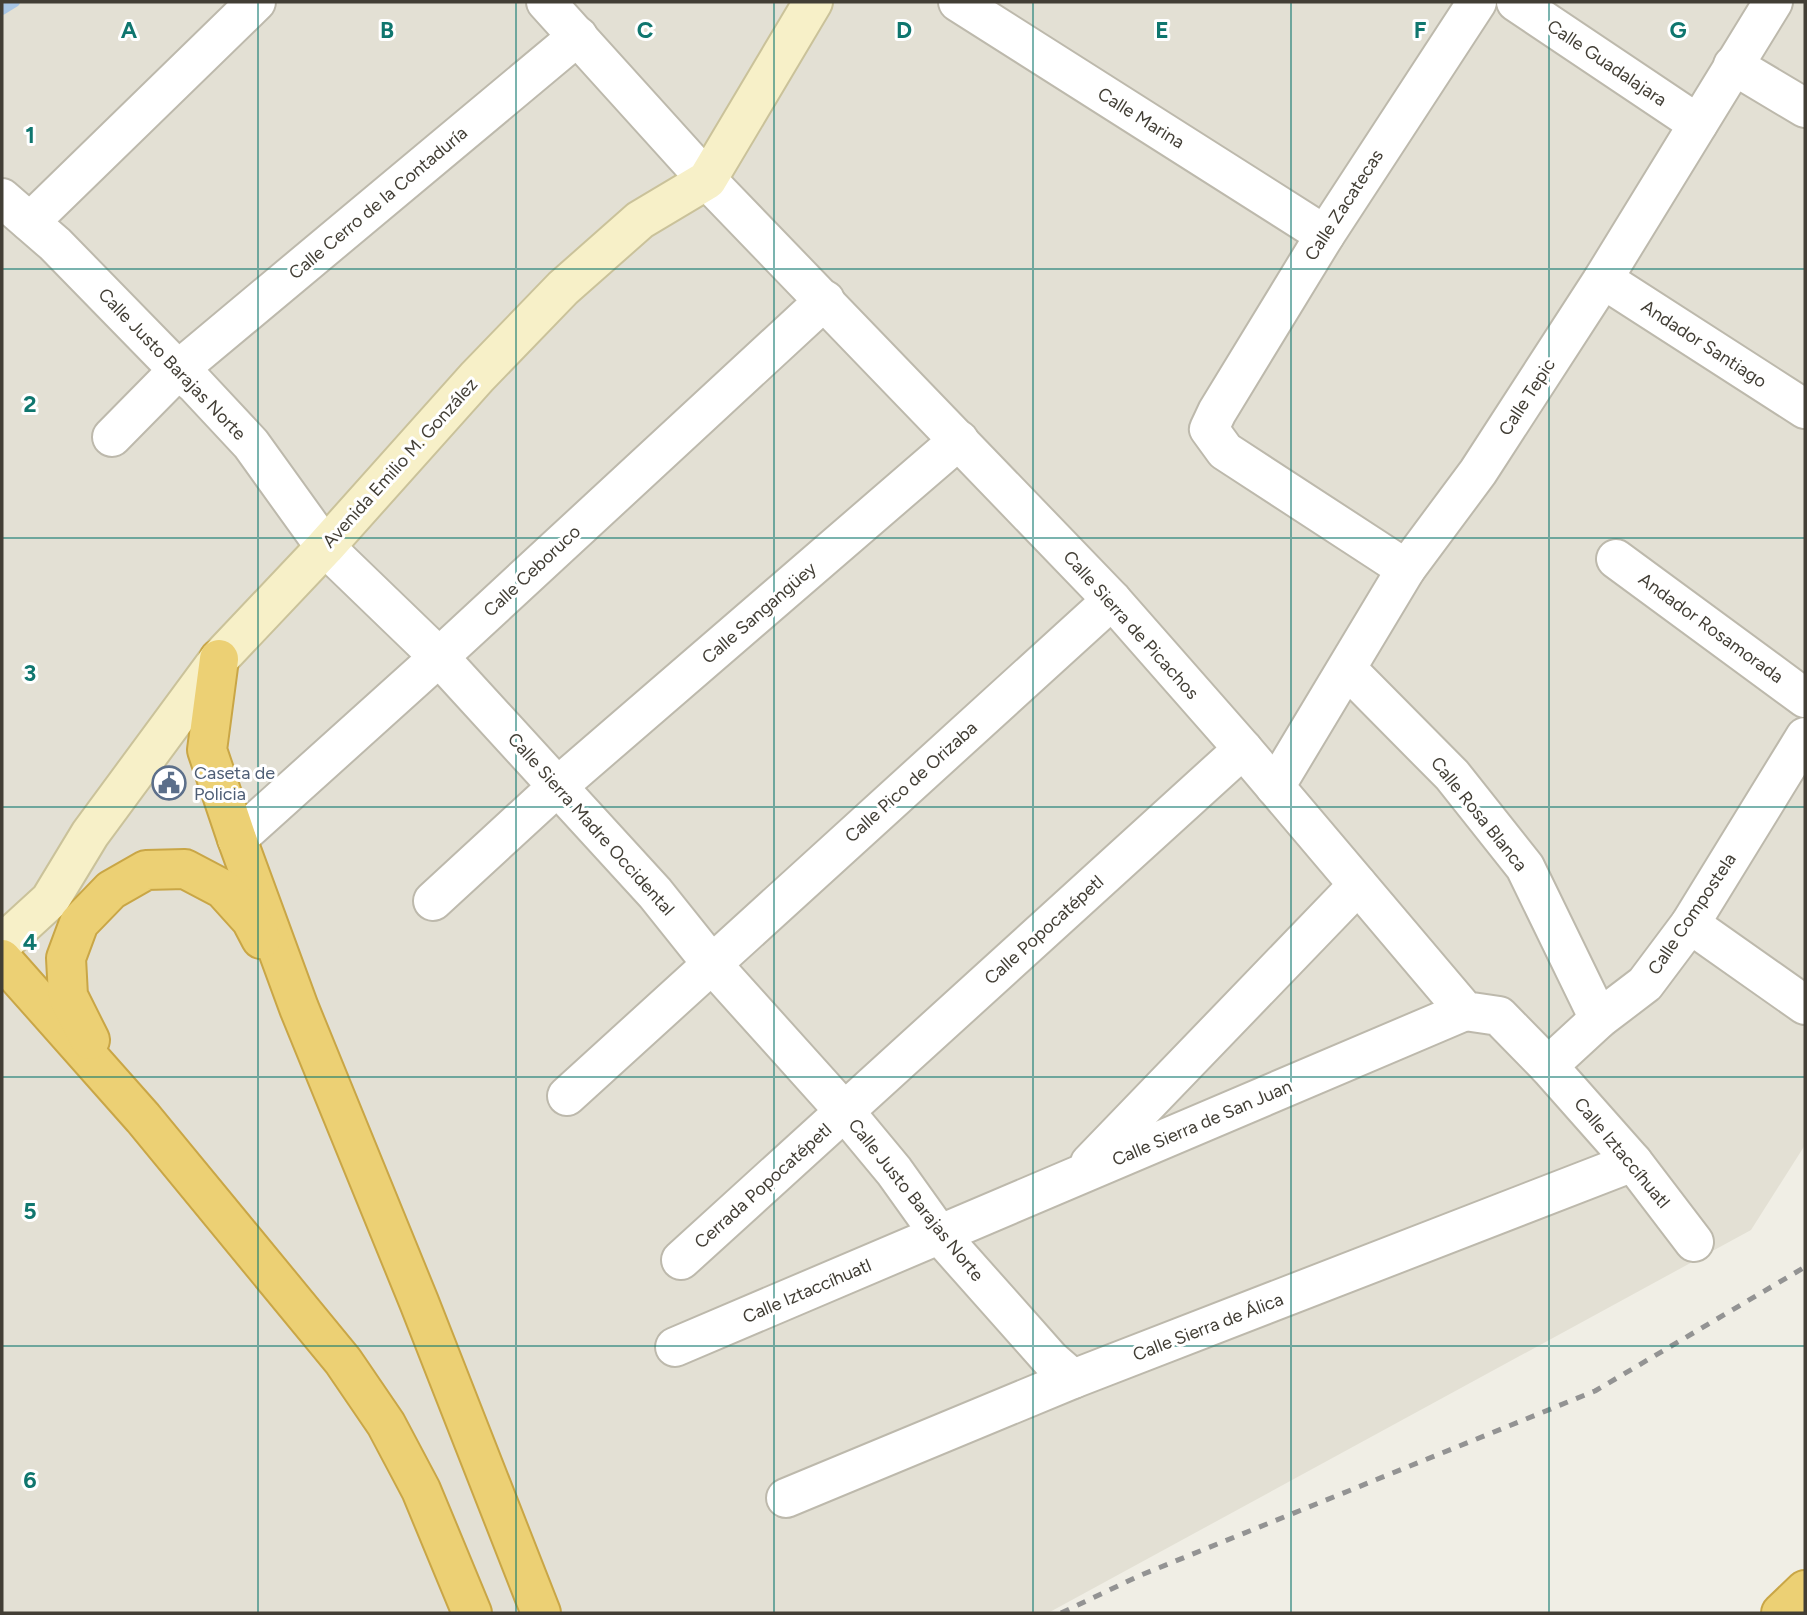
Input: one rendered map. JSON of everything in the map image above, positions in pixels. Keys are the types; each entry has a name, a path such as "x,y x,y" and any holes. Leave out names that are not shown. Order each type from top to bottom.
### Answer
{"highway":[{"path":"219,659 208,750 237,839 299,1008 419,1302 541,1613"},
{"path":"143,1118 85,1032 68,996 66,958 79,923 111,890 146,870 185,869 223,889 251,920 299,1008"},
{"path":"2,959 143,1118 342,1361 386,1424 421,1490 472,1613"},
{"path":"1781,1613 1805,1590"}],"street":[{"path":"16,210 256,2"},
{"name":"Calle Sierra de Picachos","path":"546,2 707,180 1112,600 1243,749 1465,1011"},
{"name":"Avenida Emilio M. González","path":"2,944 50,900 90,834 219,659 325,547 477,377 563,288 640,220 707,180 813,2"},
{"name":"Calle Marina","path":"958,2 1325,235"},
{"name":"Calle Zacatecas","path":"1406,569 1225,450 1209,429 1325,235 1477,2"},
{"name":"Calle Guadalajara","path":"1516,2 1698,124"},
{"name":"Calle Tepic","path":"1275,787 1406,569 1478,472 1604,279 1773,2"},
{"name":"Calle Cerro de la Contaduría","path":"112,437 178,370 578,36"},
{"path":"1734,65 1805,108"},
{"name":"Calle Justo Barajas Norte","path":"16,210 195,384 251,444 325,547"},
{"name":"Andador Santiago","path":"1604,279 1805,409"},
{"name":"Calle Ceboruco","path":"237,839 439,657 825,300"},
{"name":"Calle Sangangüey","path":"433,901 558,786 959,440"},
{"name":"Calle Sierra Madre Occidental","path":"325,547 439,657 558,786 656,894 711,963 845,1112"},
{"name":"Andador Rosamorada","path":"1616,559 1805,698"},
{"name":"Calle Pico de Orizaba","path":"567,1096 1112,600"},
{"name":"Calle Rosa Blanca","path":"1347,669 1452,775 1525,867 1599,1019"},
{"name":"Calle Compostela","path":"1548,1066 1599,1019 1645,984 1690,924 1805,737"},
{"name":"Calle Popocatépetl","path":"845,1112 1243,749"},
{"path":"1079,1175 1358,885"},
{"path":"1690,924 1805,1005"},
{"path":"1465,1011 1499,1016 1548,1066"},
{"name":"Calle Sierra de San Juan","path":"939,1234 1465,1011"},
{"name":"Calle Iztaccíhuatl","path":"1548,1066 1633,1162 1695,1242"},
{"name":"Calle Justo Barajas Norte","path":"845,1112 894,1171 939,1234 1050,1359 1073,1379"},
{"name":"Cerrada Popocatépetl","path":"681,1261 845,1112"},
{"name":"Calle Sierra de Álica","path":"786,1497 1073,1379 1633,1162"},
{"name":"Calle Iztaccíhuatl","path":"675,1347 939,1234"}],"shaded area":[{"path":"2,2 1805,2 1805,1145 1751,1230 1048,1613 2,1613"}],"waterway":[{"path":"2,10 15,2"}],"railway":[{"path":"1061,1613 1141,1575 1595,1391 1805,1267"}],"place":[{"name":"Caseta de Policia","path":"169,783"}]}
